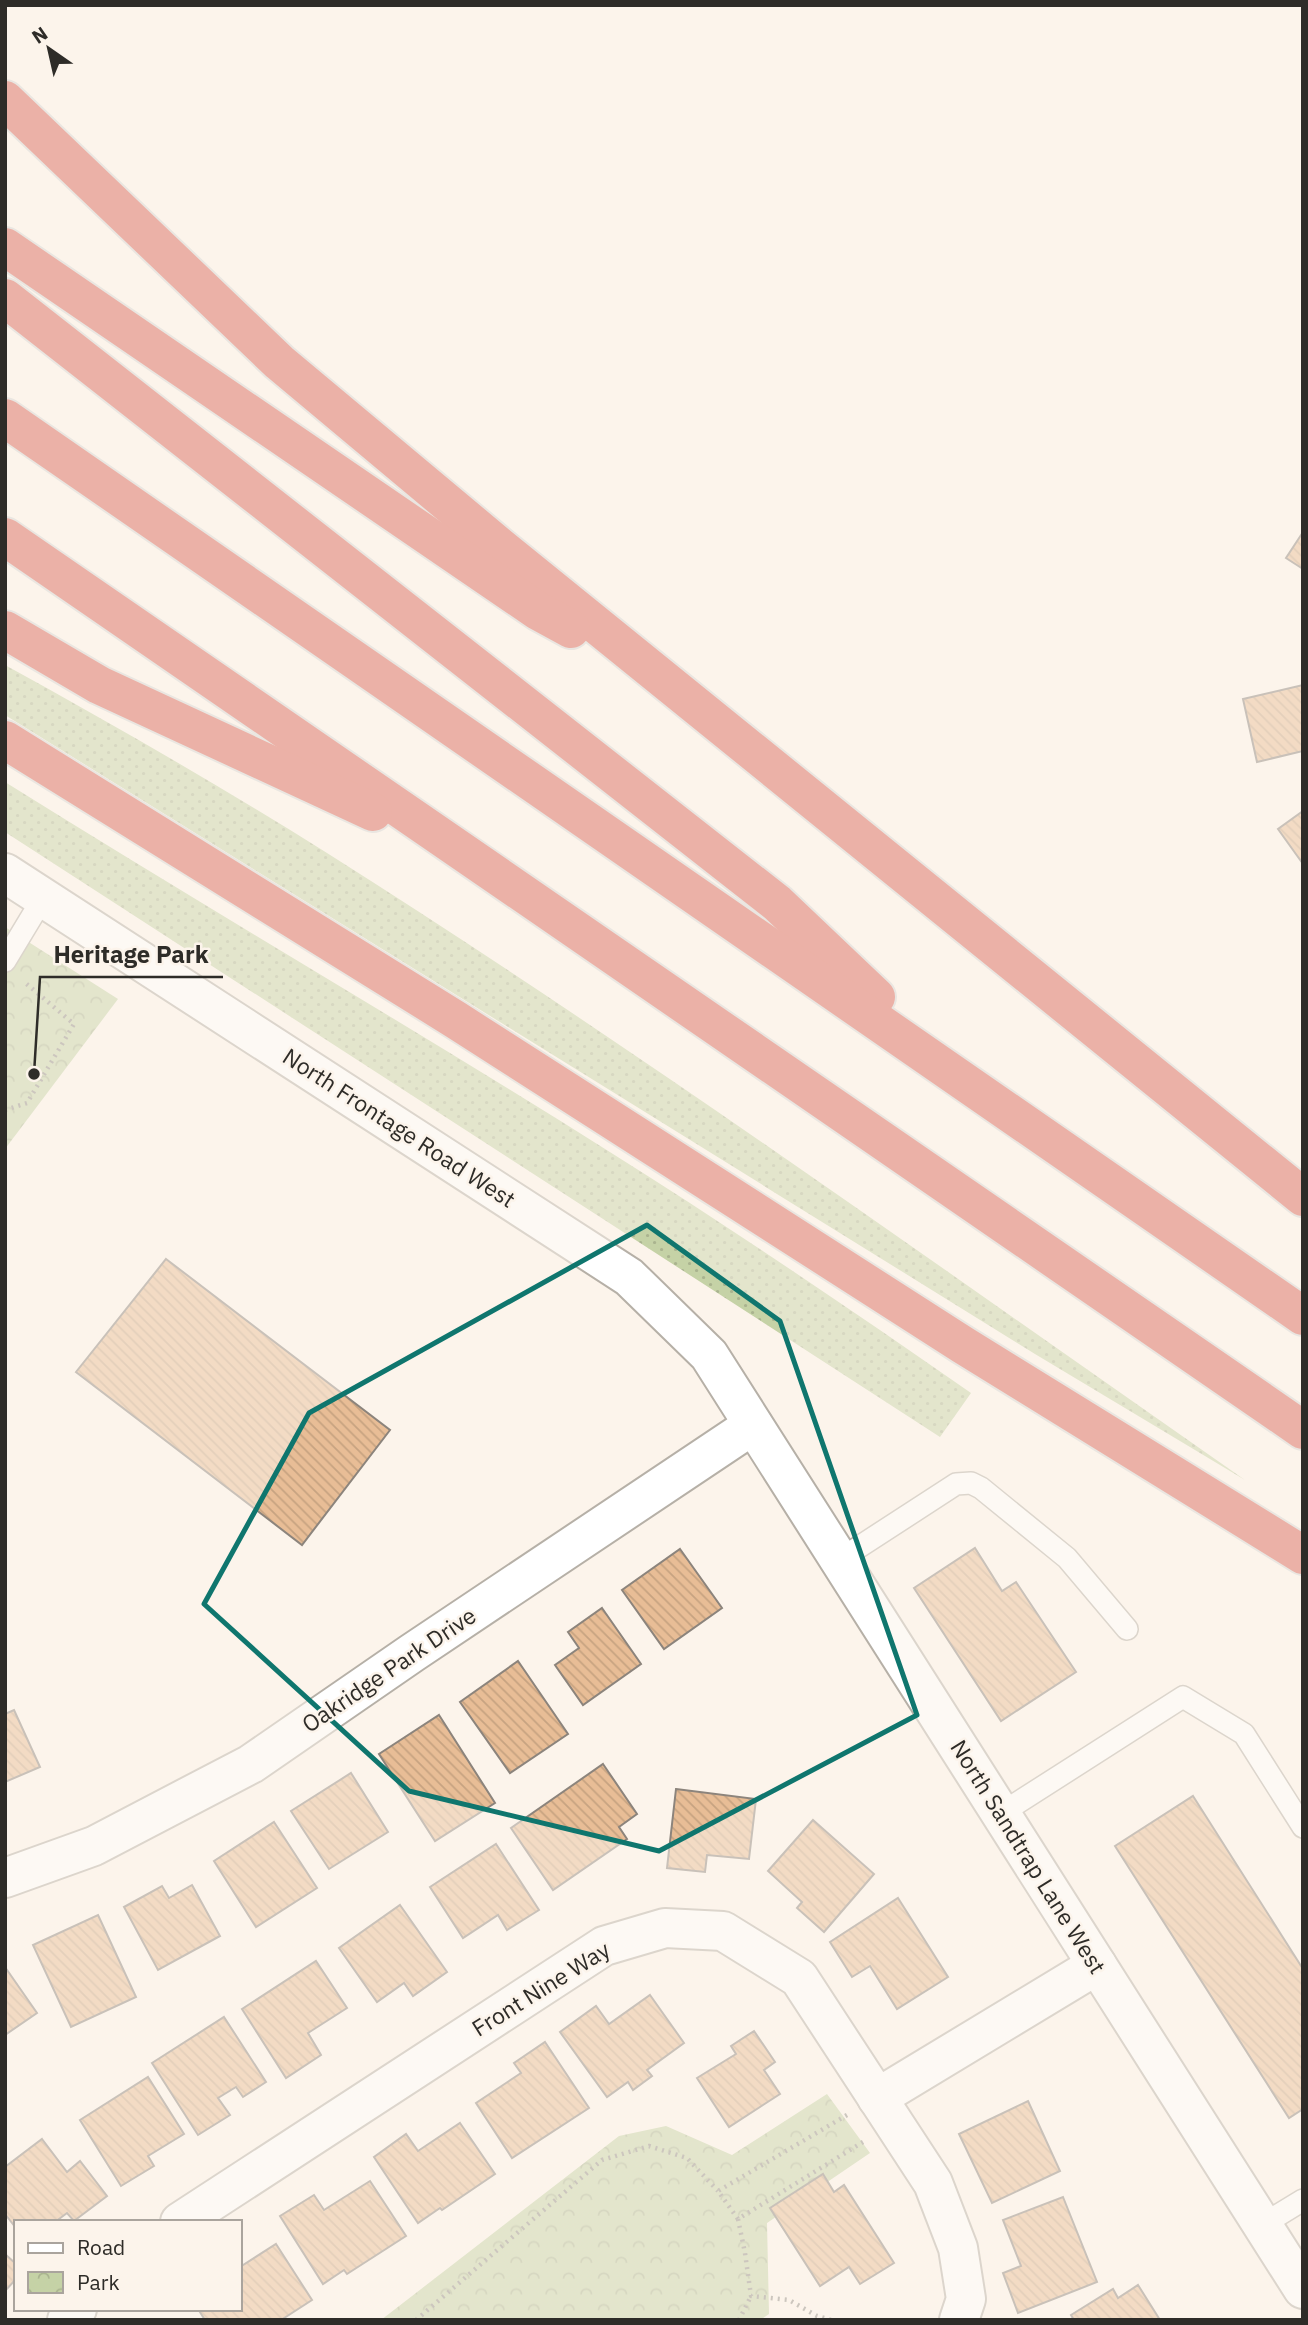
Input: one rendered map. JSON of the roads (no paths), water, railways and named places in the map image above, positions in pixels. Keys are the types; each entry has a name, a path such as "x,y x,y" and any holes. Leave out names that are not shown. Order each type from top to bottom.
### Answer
{"highway":[{"path":"5,100 279,362 499,546 1303,1196"},
{"path":"5,247 538,611 671,685"},
{"path":"5,298 777,903 967,1082"},
{"path":"5,418 1303,1316"},
{"path":"5,537 1303,1430"},
{"path":"5,630 99,685 470,857"},
{"path":"5,740 456,1020 963,1345 1303,1555"}],"street":[{"name":"North Frontage Road West","path":"5,873 629,1277 709,1355 753,1425"},
{"name":"North Sandtrap Lane West","path":"753,1425 1303,2288"},
{"name":"Oakridge Park Drive","path":"5,1878 94,1846 251,1765 412,1653 753,1425"},
{"name":"Front Nine Way","path":"183,2220 604,1946 665,1928 723,1931 799,1979 933,2183 958,2248 966,2299 959,2320"},
{"path":"885,2110 1097,1965"}],"lane":[{"path":"11,968 43,898"},
{"path":"839,1559 956,1484 971,1483 981,1488 1067,1558 1127,1629"},
{"path":"1000,1814 1183,1697 1244,1734 1303,1827"},
{"path":"1262,2225 1303,2200"}],"place":[{"name":"Heritage Park","path":"34,1074"}]}
